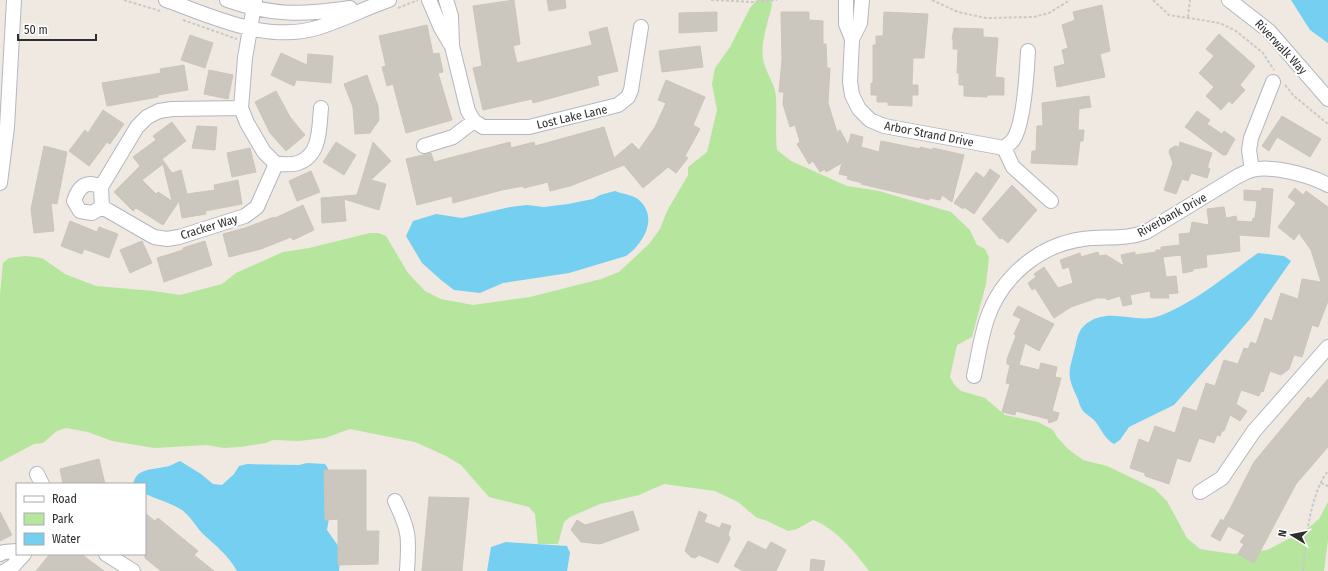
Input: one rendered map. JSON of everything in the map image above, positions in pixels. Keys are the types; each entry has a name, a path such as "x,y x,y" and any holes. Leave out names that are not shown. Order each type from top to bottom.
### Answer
{"street":[{"path":"0,183 7,127 14,0"},
{"path":"166,0 212,18 250,28 281,31 319,27 389,0"},
{"path":"227,0 292,14 314,14 374,5"},
{"path":"429,0 441,28 452,46"},
{"path":"424,146 453,137 474,121 466,104 452,46 451,16 446,0"},
{"name":"Arbor Strand Drive","path":"846,0 846,24 852,39"},
{"name":"Arbor Strand Drive","path":"862,0 860,22 852,39 850,82 852,95 859,109 870,120 884,126 1004,148"},
{"name":"Riverwalk Way","path":"1229,0 1269,31 1328,99"},
{"path":"254,5 241,108 247,123 264,152 276,164 298,163 310,156 318,144 320,108"},
{"name":"Lost Lake Lane","path":"474,121 483,127 529,127 618,105 628,96 634,82 641,27"},
{"path":"1028,51 1021,117 1014,140 1004,148 1013,167 1051,201"},
{"path":"1252,170 1249,150 1251,138 1277,79"},
{"path":"101,187 93,183 86,183 78,189 74,200 80,211 92,213 102,207 101,187 137,127 147,117 159,111 172,109 241,108"},
{"name":"Cracker Way","path":"102,207 154,237 167,239 180,237 245,216 256,207 276,164"},
{"name":"Riverbank Drive","path":"974,376 983,332 992,306 1008,281 1029,260 1043,252 1072,241 1084,239 1134,237 1146,232 1238,176 1252,170 1265,168 1294,173 1328,185"},
{"path":"1200,492 1222,478 1254,431 1328,347"},
{"path":"394,502 407,528 407,571"},
{"path":"0,554 4,552 16,551"},
{"path":"5,571 13,566 23,555"},
{"path":"108,555 133,571"}],"path":[{"path":"408,3 419,0"},
{"path":"711,0 753,2 777,0"},
{"path":"932,0 958,12 986,18 1034,17 1049,13 1070,0"},
{"path":"1152,0 1169,15 1220,23 1236,31 1263,53 1277,79 1294,96 1328,124"},
{"path":"1188,17 1190,0"},
{"path":"1303,571 1312,508 1321,483 1328,471"},
{"path":"1321,483 1328,486"}],"green space":[{"path":"757,0 771,0 772,5 763,42 763,56 765,67 776,93 777,150 791,161 847,186 879,191 951,212 970,230 977,245 985,249 989,257 986,284 972,337 957,345 950,377 954,384 961,391 985,398 1005,415 1038,422 1053,430 1068,449 1083,460 1107,466 1155,489 1167,501 1187,538 1200,549 1233,554 1267,550 1306,530 1319,519 1328,502 1328,540 1324,571 869,571 858,556 837,534 821,523 813,520 797,529 788,531 765,520 757,518 738,502 715,491 664,484 639,495 600,504 570,517 564,522 558,544 538,544 535,514 529,507 489,497 461,465 446,456 415,442 350,429 325,438 299,441 273,440 266,443 240,447 223,448 207,445 154,448 112,441 88,432 66,428 57,431 43,443 34,444 0,462 0,295 3,263 9,258 26,256 42,258 65,274 96,286 154,291 180,295 222,284 236,273 283,252 309,248 370,233 378,233 386,236 408,273 425,291 441,299 473,305 530,297 601,279 619,272 649,244 660,229 667,211 688,175 688,167 707,152 717,110 712,84 715,68 730,47 750,8"}],"water":[{"path":"1291,0 1328,0 1328,43 1310,30"},
{"path":"615,191 637,198 645,207 648,215 648,222 643,238 626,256 569,273 503,283 480,293 454,290 441,280 422,263 406,236 413,221 436,214 462,218 510,207 527,205 544,207 568,204 593,199 600,195"},
{"path":"1258,253 1284,256 1291,261 1251,318 1174,405 1129,427 1120,440 1114,444 1111,442 1095,421 1083,411 1071,383 1070,368 1077,338 1081,329 1086,324 1104,316 1152,318 1162,315 1200,295"},
{"path":"180,461 201,474 213,484 222,485 234,474 239,466 247,464 325,464 329,470 332,486 327,530 341,550 339,571 237,571 225,555 202,533 185,512 173,505 146,494 146,483 133,483 141,472 168,466"},
{"path":"506,542 567,546 570,553 567,571 487,571 491,547"}],"building":[{"path":"514,0 520,44 513,46 517,63 592,45 589,32 607,27 618,71 597,76 599,85 533,103 532,99 483,110 473,68 482,66 473,6"},
{"path":"547,0 565,0 566,8 549,11"},
{"path":"1102,5 1110,51 1100,54 1105,77 1057,87 1054,67 1065,64 1062,50 1068,48 1062,25 1075,20 1073,12"},
{"path":"717,12 717,31 679,33 679,13"},
{"path":"781,12 809,12 809,20 823,21 823,44 826,44 827,68 830,68 828,103 837,132 840,130 848,145 851,134 863,137 861,147 879,152 881,141 920,149 920,147 933,150 933,148 964,155 952,202 942,195 940,200 929,198 929,200 861,184 862,183 847,179 848,176 839,174 842,163 826,172 825,169 820,172 813,161 809,164 797,144 800,142 795,125 790,127 783,104 784,92 779,92 782,59"},
{"path":"884,12 928,14 924,58 913,58 912,85 918,85 918,95 912,95 912,106 888,105 888,102 877,102 877,95 871,95 871,83 873,83 873,45 876,45 876,36 883,36"},
{"path":"427,25 433,54 439,53 443,72 438,73 452,120 406,133 393,84 387,86 382,67 386,66 379,36"},
{"path":"954,28 983,29 983,37 998,38 995,77 1004,78 1004,95 987,95 987,97 964,96 964,85 959,85 959,73 957,73 958,49 953,49 952,39"},
{"path":"1219,34 1255,66 1240,85 1245,90 1232,104 1229,101 1221,110 1206,96 1214,87 1199,73 1214,56 1206,49"},
{"path":"190,35 213,43 205,68 181,60"},
{"path":"700,46 703,67 662,72 659,51"},
{"path":"281,53 307,65 308,54 333,56 331,83 296,80 294,86 271,75"},
{"path":"184,65 188,90 107,106 102,83 161,73 160,69"},
{"path":"209,70 233,75 228,99 204,94"},
{"path":"367,75 378,106 379,120 370,133 355,134 353,107 344,84"},
{"path":"666,80 705,97 693,125 700,129 685,156 688,158 676,173 668,167 643,188 624,165 570,186 550,191 548,182 524,188 523,186 502,190 453,203 452,196 417,205 406,159 431,153 434,162 510,142 511,148 534,142 535,146 604,127 614,158 632,143 639,150 655,127 666,103 658,100"},
{"path":"276,91 290,117 305,135 286,151 270,133 255,102"},
{"path":"1089,96 1091,107 1079,109 1078,130 1084,130 1083,141 1080,141 1077,165 1031,163 1032,151 1036,151 1037,126 1043,126 1042,103"},
{"path":"103,110 124,124 110,144 107,142 89,166 69,151 85,130 88,133"},
{"path":"1197,111 1210,120 1207,124 1222,134 1224,131 1235,139 1226,155 1223,155 1185,127"},
{"path":"1282,116 1321,139 1310,157 1277,137 1269,151 1262,146"},
{"path":"172,122 186,141 162,159 172,173 181,170 187,194 215,190 214,185 238,180 242,204 205,211 206,214 182,218 179,201 163,225 136,208 133,211 114,192 140,166 133,157 156,140 153,136","holes":["163,164 172,201 158,192 156,194 142,180"]},
{"path":"197,126 217,127 215,150 192,148"},
{"path":"336,142 356,155 344,175 323,162"},
{"path":"373,142 391,161 371,180 386,184 379,210 344,199 346,221 322,223 321,198 357,195"},
{"path":"1180,142 1212,153 1208,165 1208,168 1210,169 1207,178 1191,173 1188,181 1182,179 1176,194 1164,190 1173,163 1169,152 1170,149 1175,146 1179,147"},
{"path":"44,146 67,152 57,204 51,203 54,231 34,233 31,209"},
{"path":"250,148 256,172 232,177 227,153"},
{"path":"990,169 1000,176 974,214 964,207 963,209 954,203 976,172 984,178"},
{"path":"311,171 320,192 297,201 289,181"},
{"path":"1012,185 1037,210 1008,243 1002,238 1000,239 982,219"},
{"path":"1262,188 1273,189 1269,237 1239,235 1240,251 1206,255 1207,267 1193,269 1193,271 1183,273 1181,255 1163,257 1166,277 1176,276 1178,293 1168,294 1169,298 1151,298 1150,291 1130,295 1132,304 1123,306 1120,296 1107,300 1106,298 1097,298 1071,307 1054,318 1035,288 1032,290 1028,283 1036,277 1034,274 1044,267 1058,288 1073,283 1069,267 1063,269 1060,260 1080,253 1081,257 1098,252 1099,256 1106,255 1124,266 1121,255 1135,252 1135,255 1156,252 1156,250 1161,250 1161,247 1180,245 1179,234 1190,233 1192,222 1209,225 1207,209 1224,207 1226,218 1236,216 1237,221 1252,222 1253,218 1255,218 1257,201 1244,200 1244,190 1261,191"},
{"path":"1295,188 1303,195 1306,191 1328,207 1328,301 1318,327 1312,325 1302,357 1294,355 1289,369 1281,375 1270,371 1263,392 1261,391 1259,396 1241,390 1236,404 1247,411 1240,421 1230,415 1224,431 1222,431 1220,436 1217,435 1214,443 1199,438 1190,462 1177,458 1169,484 1145,476 1145,473 1130,468 1139,439 1149,443 1155,426 1175,433 1183,407 1197,411 1206,383 1215,386 1224,360 1238,364 1244,348 1248,349 1251,342 1256,344 1265,318 1272,321 1281,293 1298,299 1302,279 1321,282 1311,250 1299,233 1294,240 1278,227 1296,203 1288,197"},
{"path":"303,205 314,230 293,240 291,237 261,249 229,257 223,234 245,228 274,217 275,218"},
{"path":"70,221 97,232 99,227 118,234 109,258 84,249 82,254 61,246"},
{"path":"142,241 152,263 130,273 120,250"},
{"path":"205,241 212,265 164,282 157,258"},
{"path":"1018,306 1054,324 1039,351 1025,343 1019,365 1039,370 1041,363 1057,367 1055,377 1061,378 1052,411 1059,413 1057,420 1049,423 1048,419 1016,411 1015,415 1002,412 1010,384 1006,383 1010,365 1007,364 1007,359 1016,336 1014,334 1021,319 1013,315"},
{"path":"1328,379 1328,447 1296,484 1254,563 1238,554 1244,544 1240,542 1245,535 1228,526 1220,541 1211,536 1221,519 1223,521 1230,509 1254,462 1308,397 1311,399"},
{"path":"99,459 105,483 63,483 60,469"},
{"path":"324,470 366,470 366,531 379,531 378,564 338,565 338,519 325,520"},
{"path":"429,497 469,498 462,571 422,571"},
{"path":"633,511 639,530 600,544 581,542 571,530 577,520 585,525"},
{"path":"699,511 707,515 704,522 720,528 722,523 731,526 728,534 730,539 718,563 699,555 695,558 691,557 685,551"},
{"path":"0,512 12,535 0,541"},
{"path":"146,514 155,521 158,518 198,551 194,555 214,571 161,571 145,558"},
{"path":"748,541 766,550 771,542 786,550 776,571 743,571 734,566"},
{"path":"49,555 82,555 104,571 36,571"},
{"path":"811,559 825,561 823,571 810,571"}]}
